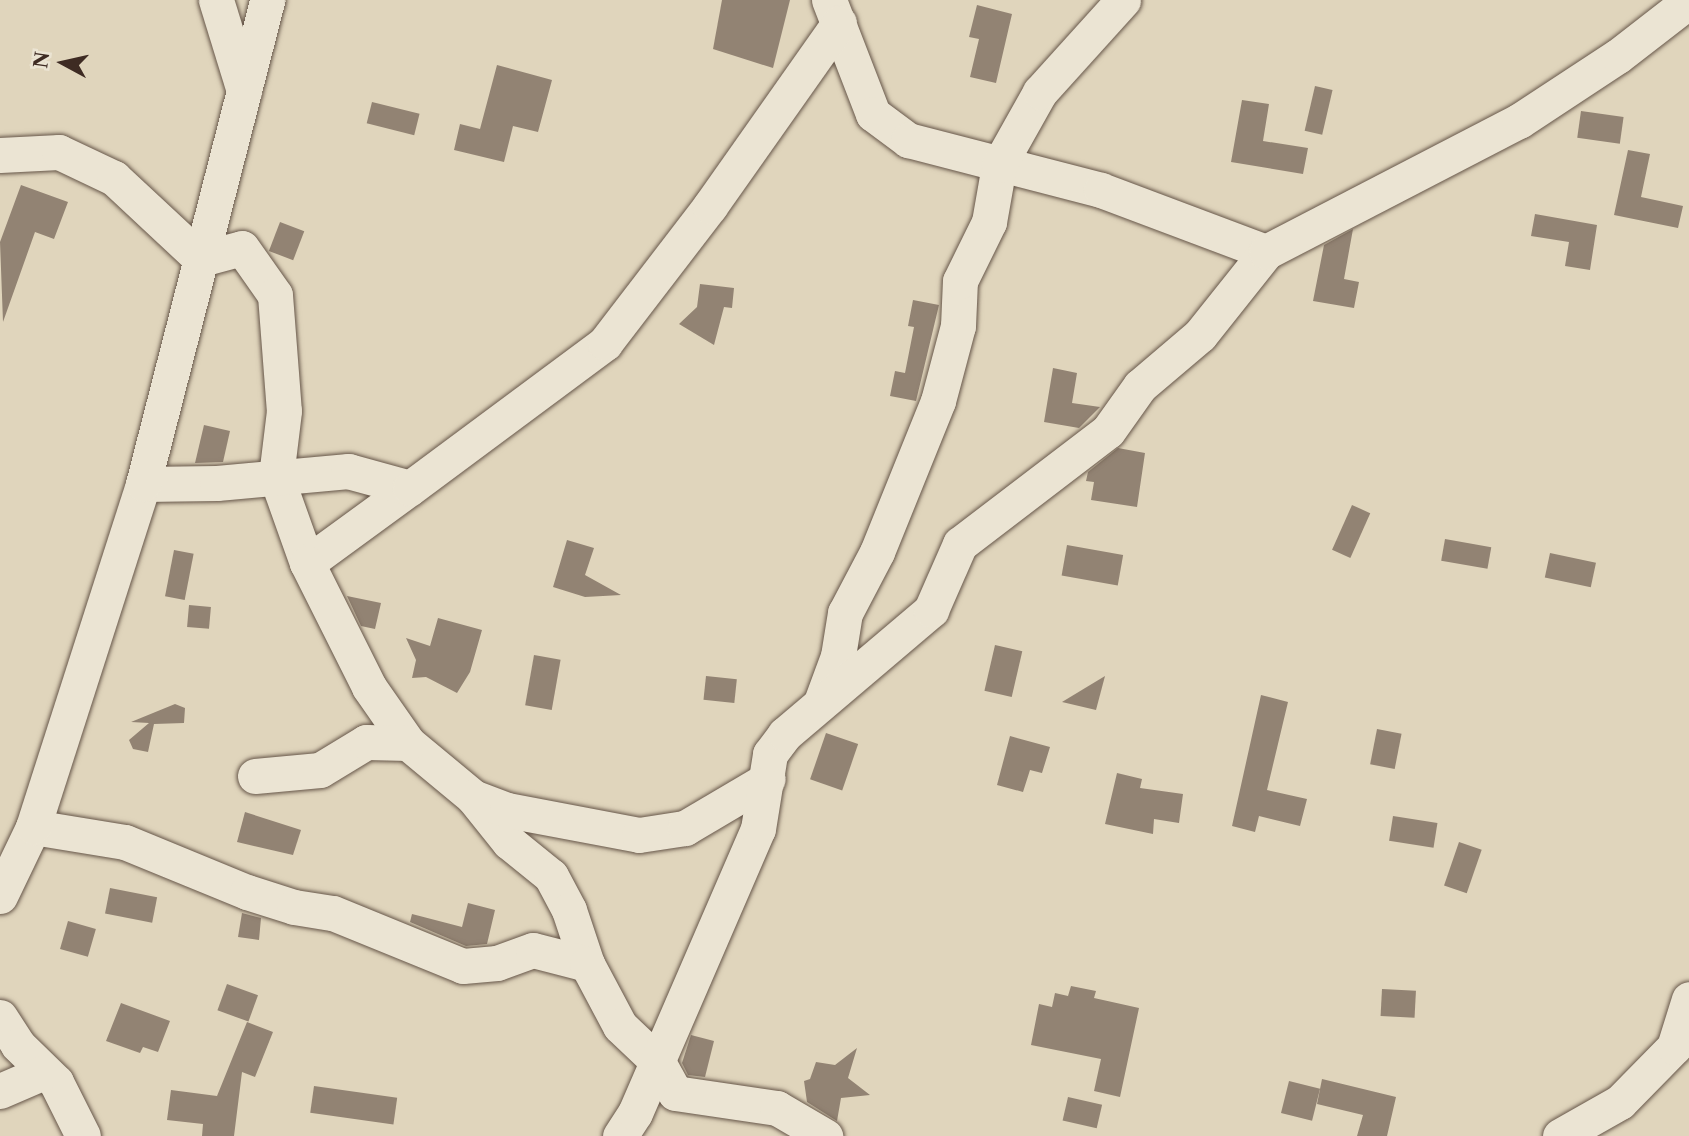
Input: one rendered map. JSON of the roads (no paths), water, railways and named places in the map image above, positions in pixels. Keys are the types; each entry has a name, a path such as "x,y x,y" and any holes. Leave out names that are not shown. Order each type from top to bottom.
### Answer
{"street":[{"path":"0,896 33,827 142,484 267,0"},
{"path":"820,705 838,656 845,613 877,552 938,401 958,326 960,281 989,222 999,165 1040,92 1123,0"},
{"path":"620,1136 635,1113 658,1062 758,829 770,754 785,734 932,610 960,544 1108,431 1140,386 1200,335 1266,252 1519,121 1618,56 1689,1"},
{"path":"227,4 244,91"},
{"path":"834,11 873,114 908,140 1101,190 1266,252"},
{"path":"306,563 604,343 710,206 834,11"},
{"path":"0,155 59,152 114,178 201,259"},
{"path":"201,259 242,248 275,295 284,411 276,476 306,563 369,687 408,743 473,797 509,842 551,876 569,911 587,964 620,1026 658,1062 675,1093 778,1108 825,1136"},
{"path":"142,484 217,483 348,471 410,488"},
{"path":"255,776 320,770 366,742 408,743"},
{"path":"473,797 507,810 639,835 685,828 768,779"},
{"path":"33,827 125,842 259,895 294,907 332,913 463,966 497,962 533,950 587,964"},
{"path":"1560,1136 1620,1102 1674,1047 1689,999"},
{"path":"0,1017 67,1099 83,1136"},
{"path":"0,1091 44,1072"}]}
